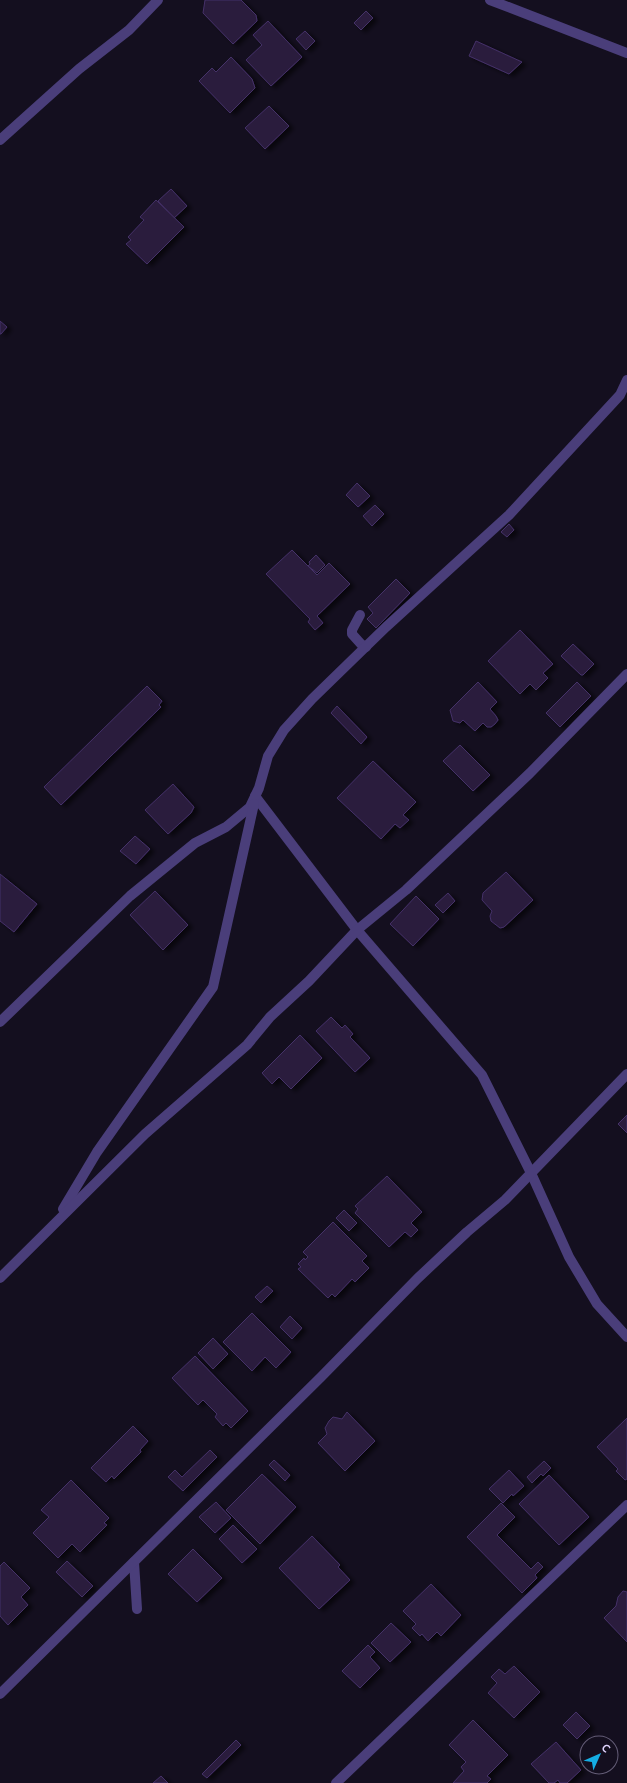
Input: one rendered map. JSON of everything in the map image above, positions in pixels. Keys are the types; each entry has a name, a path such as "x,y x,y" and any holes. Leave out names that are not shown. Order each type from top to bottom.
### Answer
{"street":[{"path":"0,140 79,69 129,30 158,0"},
{"path":"490,0 627,53"},
{"path":"56,1221 97,1152 212,988 256,796 268,756 284,730 312,699 366,647 510,515 620,395 627,380"},
{"path":"360,615 352,630 352,634 361,644 366,647"},
{"path":"0,1278 145,1134 247,1045 270,1017 308,981 357,930 406,890 530,773 627,674"},
{"path":"256,796 357,930 482,1075 531,1173 569,1257 597,1304 627,1337"},
{"path":"0,1022 130,896 195,843 226,827 250,807 256,796"},
{"path":"0,1694 310,1388 418,1278 467,1232 505,1200 627,1074"},
{"path":"336,1783 627,1505"},
{"path":"134,1562 137,1609"}],"building":[{"path":"205,0 241,0 256,15 257,21 233,44 203,13"},
{"path":"366,11 373,18 361,30 354,23"},
{"path":"268,21 302,57 271,86 246,60 262,45 253,35"},
{"path":"305,31 315,41 306,50 296,39"},
{"path":"476,41 522,62 509,74 469,56"},
{"path":"231,57 252,79 255,88 230,113 199,81 212,68 216,72"},
{"path":"269,106 289,126 265,149 245,128"},
{"path":"171,189 187,206 174,218 158,201"},
{"path":"156,200 184,227 147,264 126,244 131,240 128,237 144,220 140,217"},
{"path":"0,321 7,327 1,334 0,334"},
{"path":"357,483 370,496 358,507 346,495"},
{"path":"375,505 384,514 372,526 363,516"},
{"path":"509,524 514,530 507,537 501,532"},
{"path":"292,550 317,575 329,563 350,584 317,616 323,623 315,630 308,622 310,619 266,574"},
{"path":"316,555 325,565 317,573 308,566 310,564 309,562"},
{"path":"396,579 410,593 376,628 367,619 373,613 368,607"},
{"path":"520,630 553,664 543,673 548,678 536,690 530,684 520,694 488,661"},
{"path":"573,644 594,664 583,675 581,675 561,656"},
{"path":"478,682 497,702 490,709 498,720 491,727 487,727 483,723 475,731 463,720 460,723 453,721 450,710"},
{"path":"577,682 591,696 560,727 546,713"},
{"path":"147,686 162,701 159,705 161,707 61,805 44,787"},
{"path":"337,706 367,737 361,744 331,713"},
{"path":"460,745 490,775 473,791 443,761"},
{"path":"373,761 416,802 403,815 409,820 400,828 395,824 381,839 337,798"},
{"path":"173,784 194,807 191,813 168,834 145,810"},
{"path":"135,836 150,849 136,864 120,851"},
{"path":"506,872 533,900 504,927 500,928 491,921 490,916 492,911 482,900 483,893"},
{"path":"0,874 37,904 14,932 0,921"},
{"path":"155,891 188,925 163,950 130,915"},
{"path":"448,893 455,901 443,913 435,905"},
{"path":"416,896 439,919 413,946 390,924"},
{"path":"331,1017 342,1028 345,1025 353,1034 350,1037 370,1058 355,1072 316,1031"},
{"path":"300,1035 322,1058 291,1089 279,1077 272,1084 262,1073"},
{"path":"627,1115 627,1133 618,1124"},
{"path":"387,1176 422,1212 411,1223 418,1230 411,1237 405,1232 389,1247 355,1213 358,1209 355,1206"},
{"path":"344,1210 357,1223 349,1231 336,1218"},
{"path":"333,1222 367,1256 362,1261 369,1268 355,1282 352,1279 335,1297 332,1294 328,1298 298,1269 301,1267 298,1264 304,1258 305,1260 308,1257 303,1252"},
{"path":"267,1286 273,1291 261,1303 255,1297"},
{"path":"252,1313 291,1352 276,1368 265,1357 252,1371 223,1342"},
{"path":"290,1316 302,1328 292,1339 280,1327"},
{"path":"213,1338 228,1354 213,1369 198,1353"},
{"path":"195,1356 248,1411 231,1428 226,1423 223,1426 215,1417 217,1414 203,1400 198,1405 172,1378"},
{"path":"347,1412 375,1441 345,1471 318,1443 327,1434 325,1428 329,1421 333,1417 342,1419"},
{"path":"627,1418 627,1479 625,1480 616,1471 618,1469 597,1447"},
{"path":"133,1426 148,1441 140,1450 141,1452 114,1479 112,1476 106,1482 91,1468"},
{"path":"210,1450 217,1457 183,1491 168,1477 175,1470 182,1477"},
{"path":"274,1460 290,1475 285,1481 269,1465"},
{"path":"544,1461 551,1468 543,1476 541,1474 532,1483 527,1477"},
{"path":"509,1470 524,1486 513,1496 512,1494 503,1503 489,1489"},
{"path":"262,1474 296,1507 260,1544 226,1510"},
{"path":"549,1475 589,1517 559,1545 519,1504"},
{"path":"71,1480 109,1518 104,1523 107,1525 80,1552 72,1544 58,1558 33,1533 49,1517 41,1510"},
{"path":"216,1502 231,1518 215,1533 199,1517"},
{"path":"501,1503 515,1517 497,1535 531,1569 538,1562 543,1567 535,1575 537,1578 522,1593 467,1537"},
{"path":"233,1525 257,1549 242,1563 219,1539"},
{"path":"312,1536 340,1565 338,1567 350,1580 319,1609 279,1568"},
{"path":"193,1549 222,1578 197,1602 168,1574"},
{"path":"67,1561 93,1586 82,1597 56,1572"},
{"path":"4,1562 30,1588 21,1597 28,1605 8,1625 0,1616 0,1566"},
{"path":"431,1584 461,1615 441,1636 437,1632 428,1641 422,1634 420,1636 412,1628 416,1624 403,1611"},
{"path":"623,1591 627,1592 627,1642 604,1618 616,1606 618,1597"},
{"path":"391,1623 411,1642 390,1662 371,1643"},
{"path":"368,1645 375,1652 370,1657 380,1668 360,1688 342,1671"},
{"path":"514,1666 540,1692 514,1718 488,1693 497,1683 491,1677 499,1669 505,1674"},
{"path":"576,1712 590,1726 581,1735 579,1735 577,1739 563,1725"},
{"path":"473,1720 508,1755 487,1776 491,1779 487,1783 453,1783 464,1771 461,1767 466,1762 449,1745"},
{"path":"236,1740 241,1745 207,1778 202,1774"},
{"path":"556,1742 579,1768 579,1772 567,1783 560,1783 558,1780 554,1783 549,1783 531,1764"},
{"path":"161,1776 168,1783 153,1783"}]}
